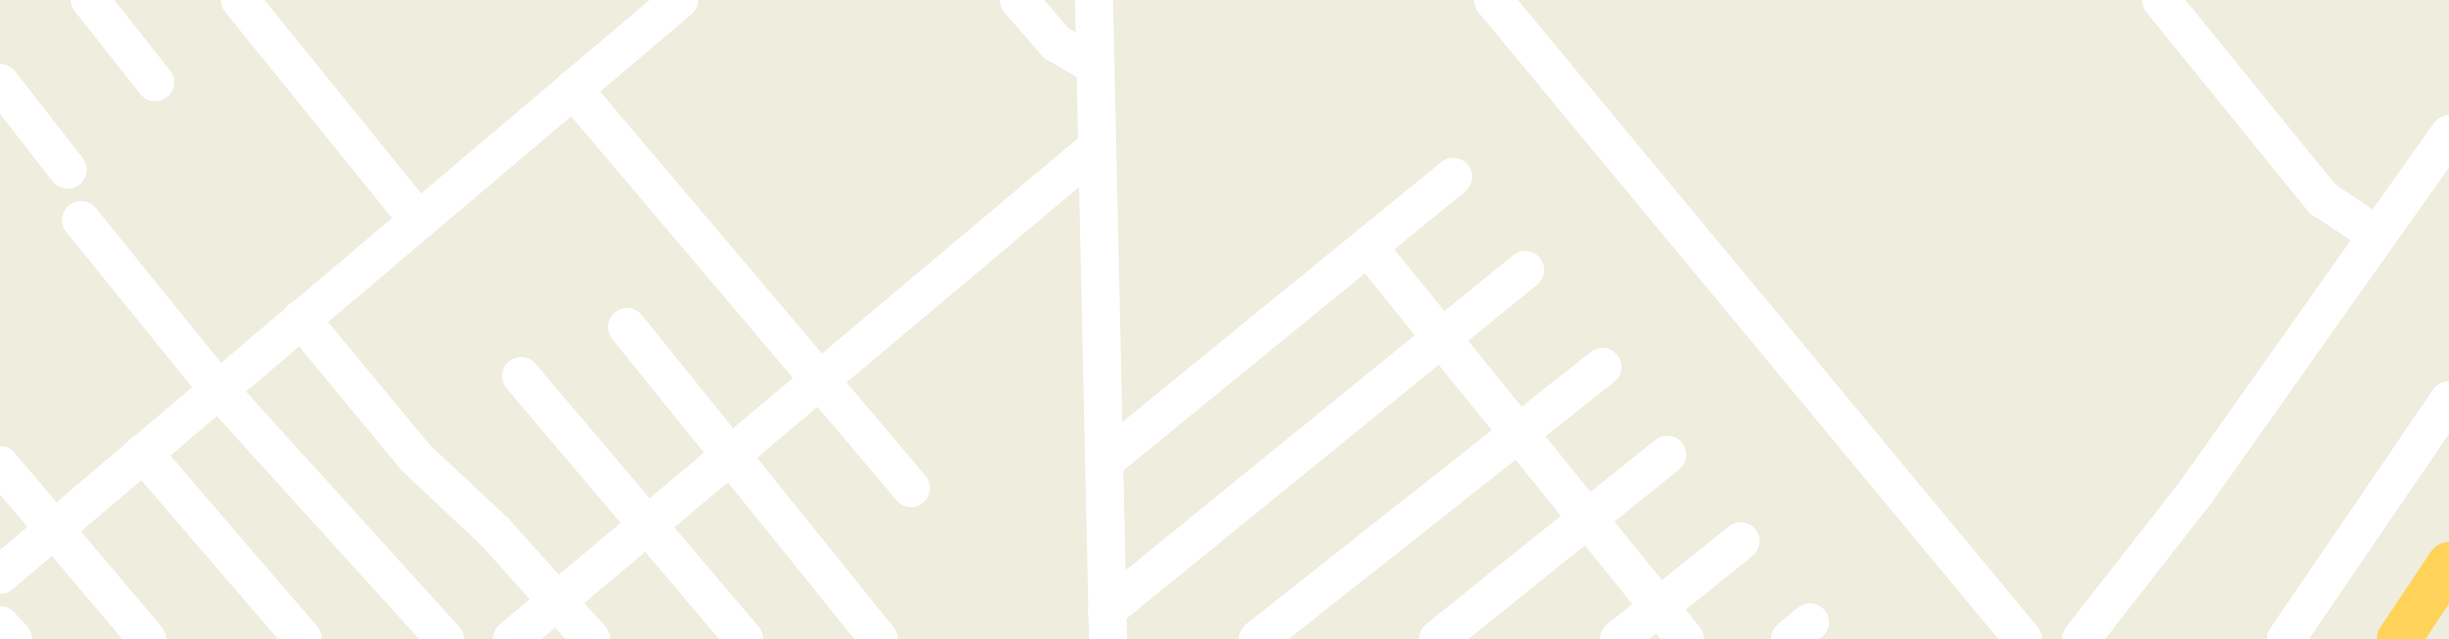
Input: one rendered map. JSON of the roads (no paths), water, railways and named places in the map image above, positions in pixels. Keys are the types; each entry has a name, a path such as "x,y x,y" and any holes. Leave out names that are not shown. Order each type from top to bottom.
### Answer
{"highway":[{"path":"2399,639 2449,564"}],"street":[{"path":"90,0 155,82"},
{"path":"240,0 418,220"},
{"path":"0,575 679,0"},
{"path":"1019,0 1056,43 1094,65"},
{"path":"1094,0 1108,625"},
{"path":"1493,0 2023,639"},
{"path":"2161,0 2323,199 2377,235"},
{"path":"0,83 68,170"},
{"path":"573,89 911,488"},
{"path":"2081,639 2198,489 2449,134"},
{"path":"512,639 1096,148"},
{"path":"1106,460 1453,177"},
{"path":"81,220 218,389 445,639"},
{"path":"1368,247 1685,639"},
{"path":"1108,625 1525,270"},
{"path":"301,319 436,480 474,511 591,639"},
{"path":"627,327 879,639"},
{"path":"1258,639 1603,367"},
{"path":"521,376 744,639"},
{"path":"2286,639 2449,400"},
{"path":"143,453 303,639"},
{"path":"1438,639 1667,455"},
{"path":"0,465 147,639"},
{"path":"1619,639 1741,541"},
{"path":"0,625 13,639"}]}
